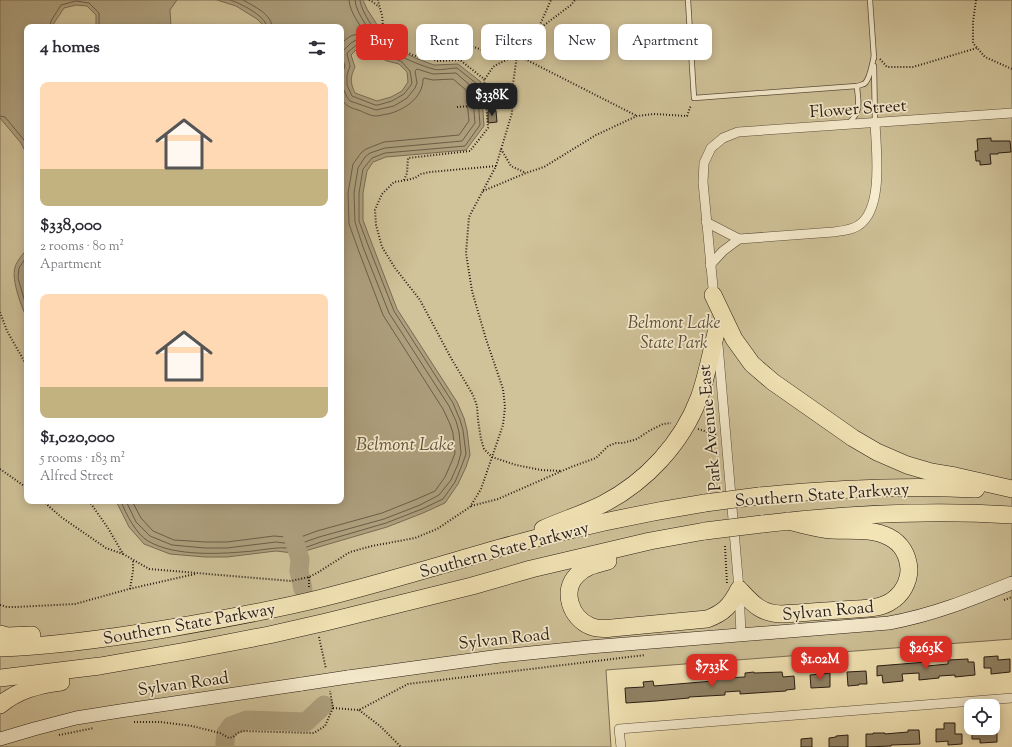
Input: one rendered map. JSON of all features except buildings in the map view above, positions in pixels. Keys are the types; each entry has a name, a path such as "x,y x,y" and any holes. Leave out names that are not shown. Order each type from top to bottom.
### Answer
{"highway":[{"path":"713,295 734,339 752,364 773,382 853,438 876,452 906,465 1012,490"},
{"path":"501,548 603,504 633,485 651,470 674,443 691,417 703,386 717,330"},
{"name":"Southern State Parkway","path":"0,648 114,637 290,606 442,566 501,548 659,510 705,502 828,490 869,488 962,488 1012,490"},
{"name":"Southern State Parkway","path":"0,678 100,666 227,643 326,622 472,586 530,569 650,541 705,531 787,521 907,513 1012,515"},
{"path":"650,541 611,560 587,568 577,575 570,588 569,599 572,610 580,620 592,627 604,629 692,622 714,617 726,608 735,596 738,589 755,606 768,613 782,614 872,607 890,602 899,595 903,589 908,577 908,564 900,546 890,537 884,534 868,531 831,530 787,521"},
{"path":"0,634 7,636 114,637"},
{"path":"0,705 15,694 28,688 66,681 128,661"}],"street":[{"name":"Flower Street","path":"711,148 723,138 738,132 1012,113"},
{"path":"706,222 740,239 833,232 853,228 864,221 868,216 872,208 876,192 877,174 875,122"},
{"name":"Park Avenue East","path":"711,148 704,163 703,182 717,330 741,635"},
{"path":"710,265 723,251 740,239"},
{"name":"Sylvan Road","path":"0,739 83,717 348,677 500,656 589,647 871,625 904,620 950,608 1012,584"},
{"path":"621,747 620,729 1012,698"}],"lane":[{"path":"688,0 694,98 857,86 868,80 874,54"},
{"path":"870,0 874,54 875,122"},
{"path":"848,125 855,118 859,110 857,86"}],"path":[{"path":"369,0 379,7"},
{"path":"378,0 382,13 383,25 393,42 409,54 416,57"},
{"path":"540,24 551,0"},
{"path":"545,24 571,5 575,0"},
{"path":"976,0 973,22 973,43 985,57 1012,69"},
{"path":"874,54 887,67 913,67 977,48"},
{"path":"434,60 460,60 484,79"},
{"path":"404,181 407,173 408,158 470,151 488,128 484,79 493,67 507,60"},
{"path":"470,507 481,489 503,424 505,407 503,389 472,291 466,253 469,217 496,166 512,113 513,84 516,60"},
{"path":"527,60 637,116"},
{"path":"482,191 544,167 596,135 637,116 654,114 687,116 694,98"},
{"path":"457,107 486,105"},
{"path":"501,149 511,166 526,173"},
{"path":"496,166 430,172 421,174 415,178 394,182 382,194 375,210 376,225 382,247 395,268 420,300 473,395 477,406 481,439 484,449 492,457 516,465 541,470 562,471"},
{"path":"0,312 8,331 24,360"},
{"path":"46,504 61,517 106,548 123,554 149,569 290,581 309,577 350,552 372,546 415,538 437,529 470,507 498,498 596,458 608,446 637,439 663,424 673,422"},
{"path":"0,469 24,486"},
{"path":"92,504 123,554"},
{"path":"129,589 133,571 133,560"},
{"path":"0,605 16,607 75,604 129,589 198,573"},
{"path":"309,577 309,588"},
{"path":"320,637 326,673"},
{"path":"130,721 161,722 192,726 220,733 229,738 233,737 239,732 245,731 314,733 325,726 333,708 329,687"},
{"path":"333,708 359,710 380,726 401,747"},
{"path":"54,736 100,727"}],"green space":[{"name":"Belmont Lake State Park","path":"0,0 1012,0 1012,639 606,670 611,747 0,747"}],"water":[{"path":"0,0 177,0 170,10 171,24 96,24 96,15 87,6 76,5 64,8 54,24 24,24 24,149 21,143 0,118"},
{"name":"Belmont Lake","path":"217,0 363,0 377,24 356,24 356,50 351,55 355,67 351,80 355,93 377,101 391,97 402,91 408,82 407,72 399,64 385,60 408,60 408,54 416,58 416,60 421,60 434,65 458,64 481,82 484,126 466,150 386,157 373,162 367,171 363,193 363,220 397,309 457,402 464,418 467,430 470,455 458,484 445,503 387,527 305,551 304,559 296,560 293,553 276,551 227,557 170,554 144,544 129,527 118,504 344,504 344,24 262,24 257,19 236,6"},
{"path":"24,253 24,312 14,279 15,267"}],"waterway":[{"path":"283,504 300,559 299,571 303,589"},
{"path":"225,747 226,733 231,726 247,720 306,722 324,705"}]}
